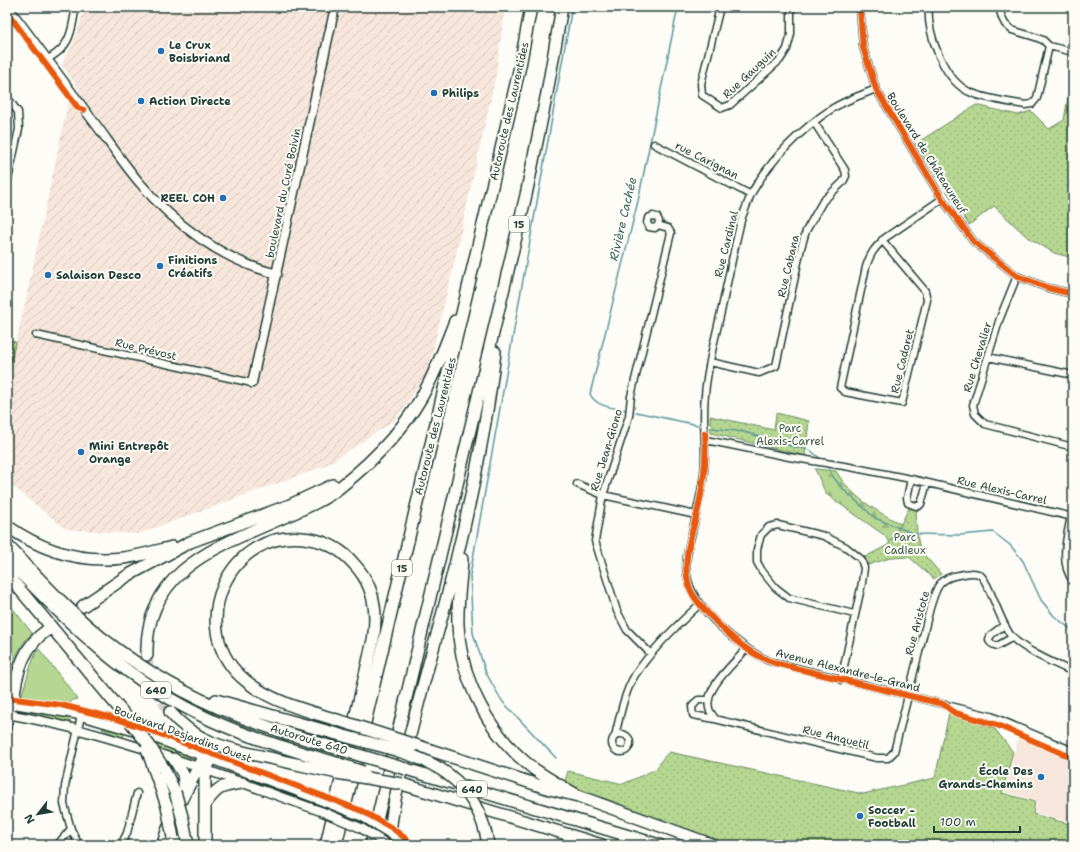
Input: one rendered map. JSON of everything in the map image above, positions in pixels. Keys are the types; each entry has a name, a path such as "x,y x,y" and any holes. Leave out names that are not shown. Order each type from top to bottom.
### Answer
{"highway":[{"name":"Autoroute des Laurentides","path":"336,845 512,105 531,7"},
{"name":"15","path":"371,845 538,139 562,7"},
{"path":"147,655 148,631 152,612 163,592 179,573 194,561 210,552 320,501 340,487 374,458 387,444 405,422 421,398 433,375 468,290"},
{"path":"391,843 392,814 400,775 448,592 465,519 491,388 500,302"},
{"path":"7,526 33,542 48,549 66,554 91,559 131,557 190,542 306,498 353,475"},
{"path":"465,519 458,620 461,652 472,687 488,719 512,749 533,768 578,796"},
{"path":"326,845 373,640 376,619 374,601 368,584 358,568 344,554 333,547 320,542 301,538 282,539 264,545 248,554 238,563 230,573 221,591 216,609 217,632 222,650 234,670 258,690 288,704 347,723 415,746 550,789 578,796 713,845"},
{"path":"83,606 127,576 190,542"},
{"name":"Autoroute 640","path":"7,545 61,601 102,638 144,668 212,705 245,718 342,750 659,845"},
{"name":"Autoroute 640","path":"7,559 85,638 116,663 162,694 198,714 235,730 338,769"},
{"path":"7,574 124,714 142,737 159,769 180,792 183,820 188,845"},
{"path":"9,709 24,656 32,643 46,631"},
{"path":"184,691 411,755 431,763 455,779 472,799 481,817 487,840"},
{"path":"170,712 187,729 209,742 233,750 338,769"},
{"path":"180,792 202,769 206,758"},
{"path":"163,845 180,792 183,774 174,759"},
{"path":"159,769 173,841"},
{"path":"202,769 205,804 205,845"},
{"name":"640","path":"338,769 402,784 602,845"},
{"path":"205,804 219,788 226,785 242,783"},
{"path":"383,795 383,845"}],"street":[{"path":"8,7 129,169 163,208 189,229 218,249 249,265 276,274"},
{"path":"48,59 65,44 70,32 76,7"},
{"name":"boulevard du Curé Boivin","path":"252,383 335,7"},
{"name":"Rue Gauguin","path":"720,7 701,84 702,95 722,108 730,105 780,60 787,49 791,34 791,7"},
{"name":"Boulevard de Châteauneuf","path":"860,7 863,47 876,89 942,199 974,242 1017,276 1048,288 1073,294"},
{"path":"929,7 928,13 935,45 946,70 952,79 961,87 972,93 1025,105 1032,104 1037,98 1049,46"},
{"path":"999,7 1005,24 1012,30 1042,40 1049,46 1073,52"},
{"path":"7,20 14,15"},
{"name":"Rue Cardinal","path":"706,440 704,396 710,362 740,225 751,195 768,168 792,142 814,122 852,98 876,89"},
{"path":"7,97 18,112 19,129 9,164 7,184"},
{"name":"Rue Cabana","path":"710,362 759,373 776,366 801,248 806,232 823,201 843,182 846,176 845,170 814,122"},
{"name":"rue Carignan","path":"654,144 751,195"},
{"name":"Rue Cadoret","path":"882,240 925,291 927,300 902,402 845,392 840,388 866,267 871,252 882,240 942,199"},
{"name":"Rue Jean-Giono","path":"651,654 627,630 617,611 595,540 603,496 629,416 631,396 671,233 668,228 658,225"},
{"name":"Rue Chevalier","path":"1017,276 1000,318 973,405 975,414 985,424 1073,447"},
{"name":"Rue Prévost","path":"36,335 252,383"},
{"path":"988,357 1073,375"},
{"name":"Rue Alexis-Carrel","path":"706,440 911,479 1072,517"},
{"name":"Avenue Alexandre-le-Grand","path":"706,440 704,473 687,556 686,569 690,589 700,604 732,637 746,649 761,658 774,663 996,718 1072,749"},
{"path":"911,479 907,498 908,503 913,506 920,504 927,483"},
{"path":"577,484 603,496 696,515"},
{"path":"1072,517 1065,546 1065,564 1073,581"},
{"path":"841,680 864,568 861,559 846,547 824,536 778,525 769,527 761,535 757,549 757,562 762,571 775,587 789,598 854,614"},
{"name":"Rue Aristote","path":"909,696 930,608 937,588 944,579 950,576 974,573 981,575 1005,626 1012,637 1044,658 1073,672"},
{"path":"615,736 626,695 635,676 651,654 700,604"},
{"path":"1005,626 991,634 989,638 990,642 992,645 997,646 1012,637"},
{"path":"714,719 708,708 710,696 720,677 746,649"},
{"name":"Rue Anquetil","path":"709,700 698,700 692,707 693,715 877,758 888,758 894,752 909,696"},
{"path":"7,730 9,709 149,750 323,812 355,825 391,843 405,845"},
{"name":"Boulevard Desjardins Ouest","path":"9,709 62,711 149,736 363,817 391,843"},
{"path":"79,845 71,829 64,804 65,786 81,716"},
{"path":"121,845 127,832 137,793"},
{"path":"57,845 71,829"}],"shaded area":[{"path":"85,7 505,7 496,75 452,272 427,374 395,420 325,466 138,534 66,529 7,482 7,375 20,326 69,99 80,91 62,65 65,56 72,47"},
{"name":"École Des Grands-Chemins","path":"1018,739 1073,761 1073,823 1035,813 1037,801 1004,792"}],"green space":[{"path":"1070,86 1073,87 1073,258 1054,253 1026,236 994,206 969,225 915,144 976,105 1018,115 1031,111 1049,129 1064,120"},
{"path":"7,340 16,342 7,375"},
{"name":"Parc Alexis-Carrel","path":"776,413 809,421 805,456 711,433 710,416 774,430"},
{"path":"815,469 836,471 849,489 857,496 882,514 901,524 890,543 884,535 826,494"},
{"name":"Parc Cadieux","path":"910,506 916,506 917,535 920,550 941,574 934,579 909,557 890,558 868,565 865,557 888,545"},
{"path":"7,601 32,633 21,646 15,659 7,690"},
{"path":"39,649 78,699 73,700 69,704 21,697 30,668 37,650"},
{"path":"24,710 57,714 68,719 72,723 70,724 39,717"},
{"path":"949,713 995,729 1013,752 1002,793 1035,802 1033,814 1073,825 1073,845 727,845 580,789 565,781 568,771 623,784 656,769 669,752 863,794 935,778"},
{"path":"102,729 124,734 123,738"},
{"path":"152,741 185,754 195,762 157,749"}],"waterway":[{"path":"556,758 502,701 486,673 473,633 470,575 572,7"},
{"name":"Rivière Cachée","path":"626,410 610,407 596,402 590,394 638,201 678,7"},
{"name":"Rivière Cachée","path":"636,412 698,425"},
{"name":"Rivière Cachée","path":"712,428 744,432 810,450 822,460"},
{"name":"Rivière Cachée","path":"826,464 834,478 843,489 875,518 914,534 960,535 993,532 1010,545 1023,561 1041,600 1054,616 1073,631"}],"tunnel":[{"path":"147,655 151,678 161,699 170,712"}],"cycle path":[{"path":"860,7 863,47 876,89 942,199 974,242 1017,276 1048,288 1073,294"},
{"path":"7,12 78,108 84,110"},
{"path":"705,433 706,451 704,478 699,505 688,547 686,568 687,578 690,589 699,603 732,637 753,653 769,661 943,704 955,713 997,725 1073,758"},
{"path":"7,698 61,705 117,719 155,732 362,811 392,828 414,845"}],"place":[{"name":"Le Crux Boisbriand","path":"161,51"},
{"name":"Philips","path":"434,93"},
{"name":"Action Directe","path":"141,101"},
{"name":"REEL COH","path":"223,198"},
{"name":"Finitions Créatifs","path":"160,266"},
{"name":"Salaison Desco","path":"48,275"},
{"name":"Mini Entrepôt Orange","path":"81,452"},
{"name":"École Des Grands-Chemins","path":"1041,777"},
{"name":"Soccer - Football","path":"860,816"}]}
